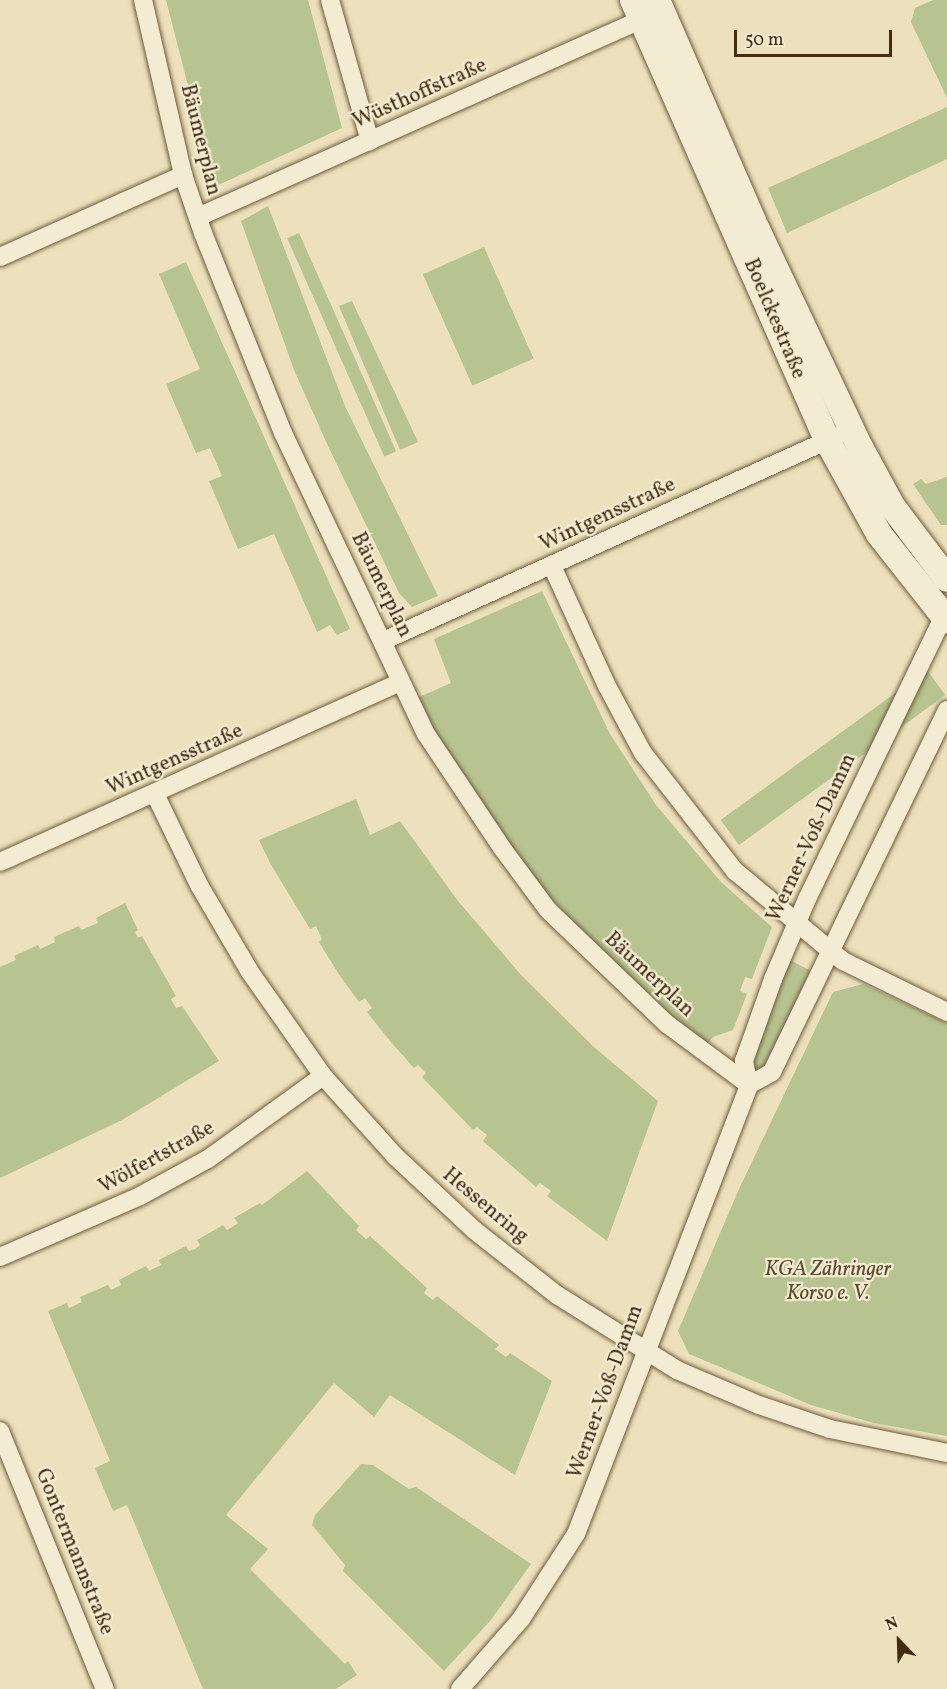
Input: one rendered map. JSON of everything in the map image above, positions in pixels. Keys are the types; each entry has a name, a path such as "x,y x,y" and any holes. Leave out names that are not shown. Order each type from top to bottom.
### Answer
{"main road":[{"name":"Boelckestraße","path":"648,8 851,429 892,506 947,579"},
{"name":"Boelckestraße","path":"648,8 827,440 879,534 945,618"}],"street":[{"name":"Bäumerplan","path":"143,0 183,174 198,218 283,433 383,641 400,682 466,796 548,910 667,1024 749,1086"},
{"path":"330,0 370,141"},
{"name":"Wüsthoffstraße","path":"198,218 370,141 648,8"},
{"path":"0,257 183,174"},
{"name":"Wintgensstraße","path":"383,641 851,429"},
{"path":"552,566 612,697 656,775 735,871 830,952 903,993 947,1012"},
{"name":"Werner-Voß-Damm","path":"460,1689 521,1619 576,1534 749,1086 744,1061 796,923 945,618"},
{"name":"Wintgensstraße","path":"0,862 400,682"},
{"path":"749,1086 772,1072 947,710"},
{"name":"Hessenring","path":"155,794 199,885 244,962 323,1076 395,1156 474,1230 557,1295 645,1352 759,1405 814,1424 947,1453"},
{"name":"Wölfertstraße","path":"0,1257 52,1237 198,1164 273,1115 323,1076"},
{"name":"Gontermannstraße","path":"0,1431 105,1689"}],"green space":[{"path":"166,0 308,0 342,128 214,187"},
{"path":"933,0 947,0 947,98 911,22 915,8"},
{"path":"947,107 947,159 787,233 768,188"},
{"path":"268,206 345,406 438,596 412,607 399,593 294,370 241,221"},
{"path":"299,233 396,451 384,457 287,238"},
{"path":"484,247 534,358 472,386 423,274"},
{"path":"186,262 350,629 337,635 330,625 317,632 274,534 238,549 209,481 222,476 210,448 196,453 166,384 200,369 159,274"},
{"path":"352,301 418,442 400,450 339,306"},
{"path":"947,477 947,525 941,525 913,484 921,479 926,484"},
{"path":"542,591 610,734 656,805 721,882 772,927 752,979 745,977 740,991 747,994 733,1030 713,1037 706,1045 650,1000 548,897 448,758 417,698 451,683 434,639"},
{"path":"927,670 945,695 739,845 721,820"},
{"path":"356,799 370,835 400,821 458,901 521,975 595,1048 658,1101 607,1241 547,1196 551,1191 540,1183 536,1187 483,1141 487,1135 477,1127 473,1130 422,1077 426,1073 418,1065 414,1068 390,1041 367,1012 372,1008 365,998 359,1002 338,973 319,942 322,939 316,926 310,929 270,863 259,840"},
{"path":"125,903 138,930 135,932 138,938 142,936 176,996 171,999 176,1008 182,1006 219,1061 122,1120 0,1178 0,967 16,960 14,956 38,945 40,949 55,942 54,937 79,926 81,930 98,923 96,918"},
{"path":"790,960 811,971 764,1068 758,1071 752,1065"},
{"name":"KGA Zähringer Korso e. V.","path":"863,984 947,1023 947,1436 874,1423 811,1405 689,1354 678,1331 739,1189 833,992"},
{"path":"307,1171 359,1226 356,1230 366,1239 370,1236 427,1288 424,1293 433,1300 437,1296 499,1345 495,1349 506,1357 510,1353 552,1381 515,1475 390,1395 374,1417 334,1383 226,1515 268,1549 250,1569 345,1664 348,1661 357,1675 336,1689 203,1689 127,1505 113,1511 95,1468 110,1461 48,1311 67,1303 69,1308 82,1302 80,1297 108,1285 111,1290 121,1285 119,1280 146,1266 149,1271 161,1265 159,1260 186,1246 189,1251 195,1249 200,1245 197,1240 223,1225 227,1230 232,1227 238,1223 234,1218 260,1203 262,1205"},
{"path":"361,1464 373,1465 409,1489 416,1487 531,1564 490,1621 444,1671 343,1571 345,1565 312,1525 315,1515"}]}
